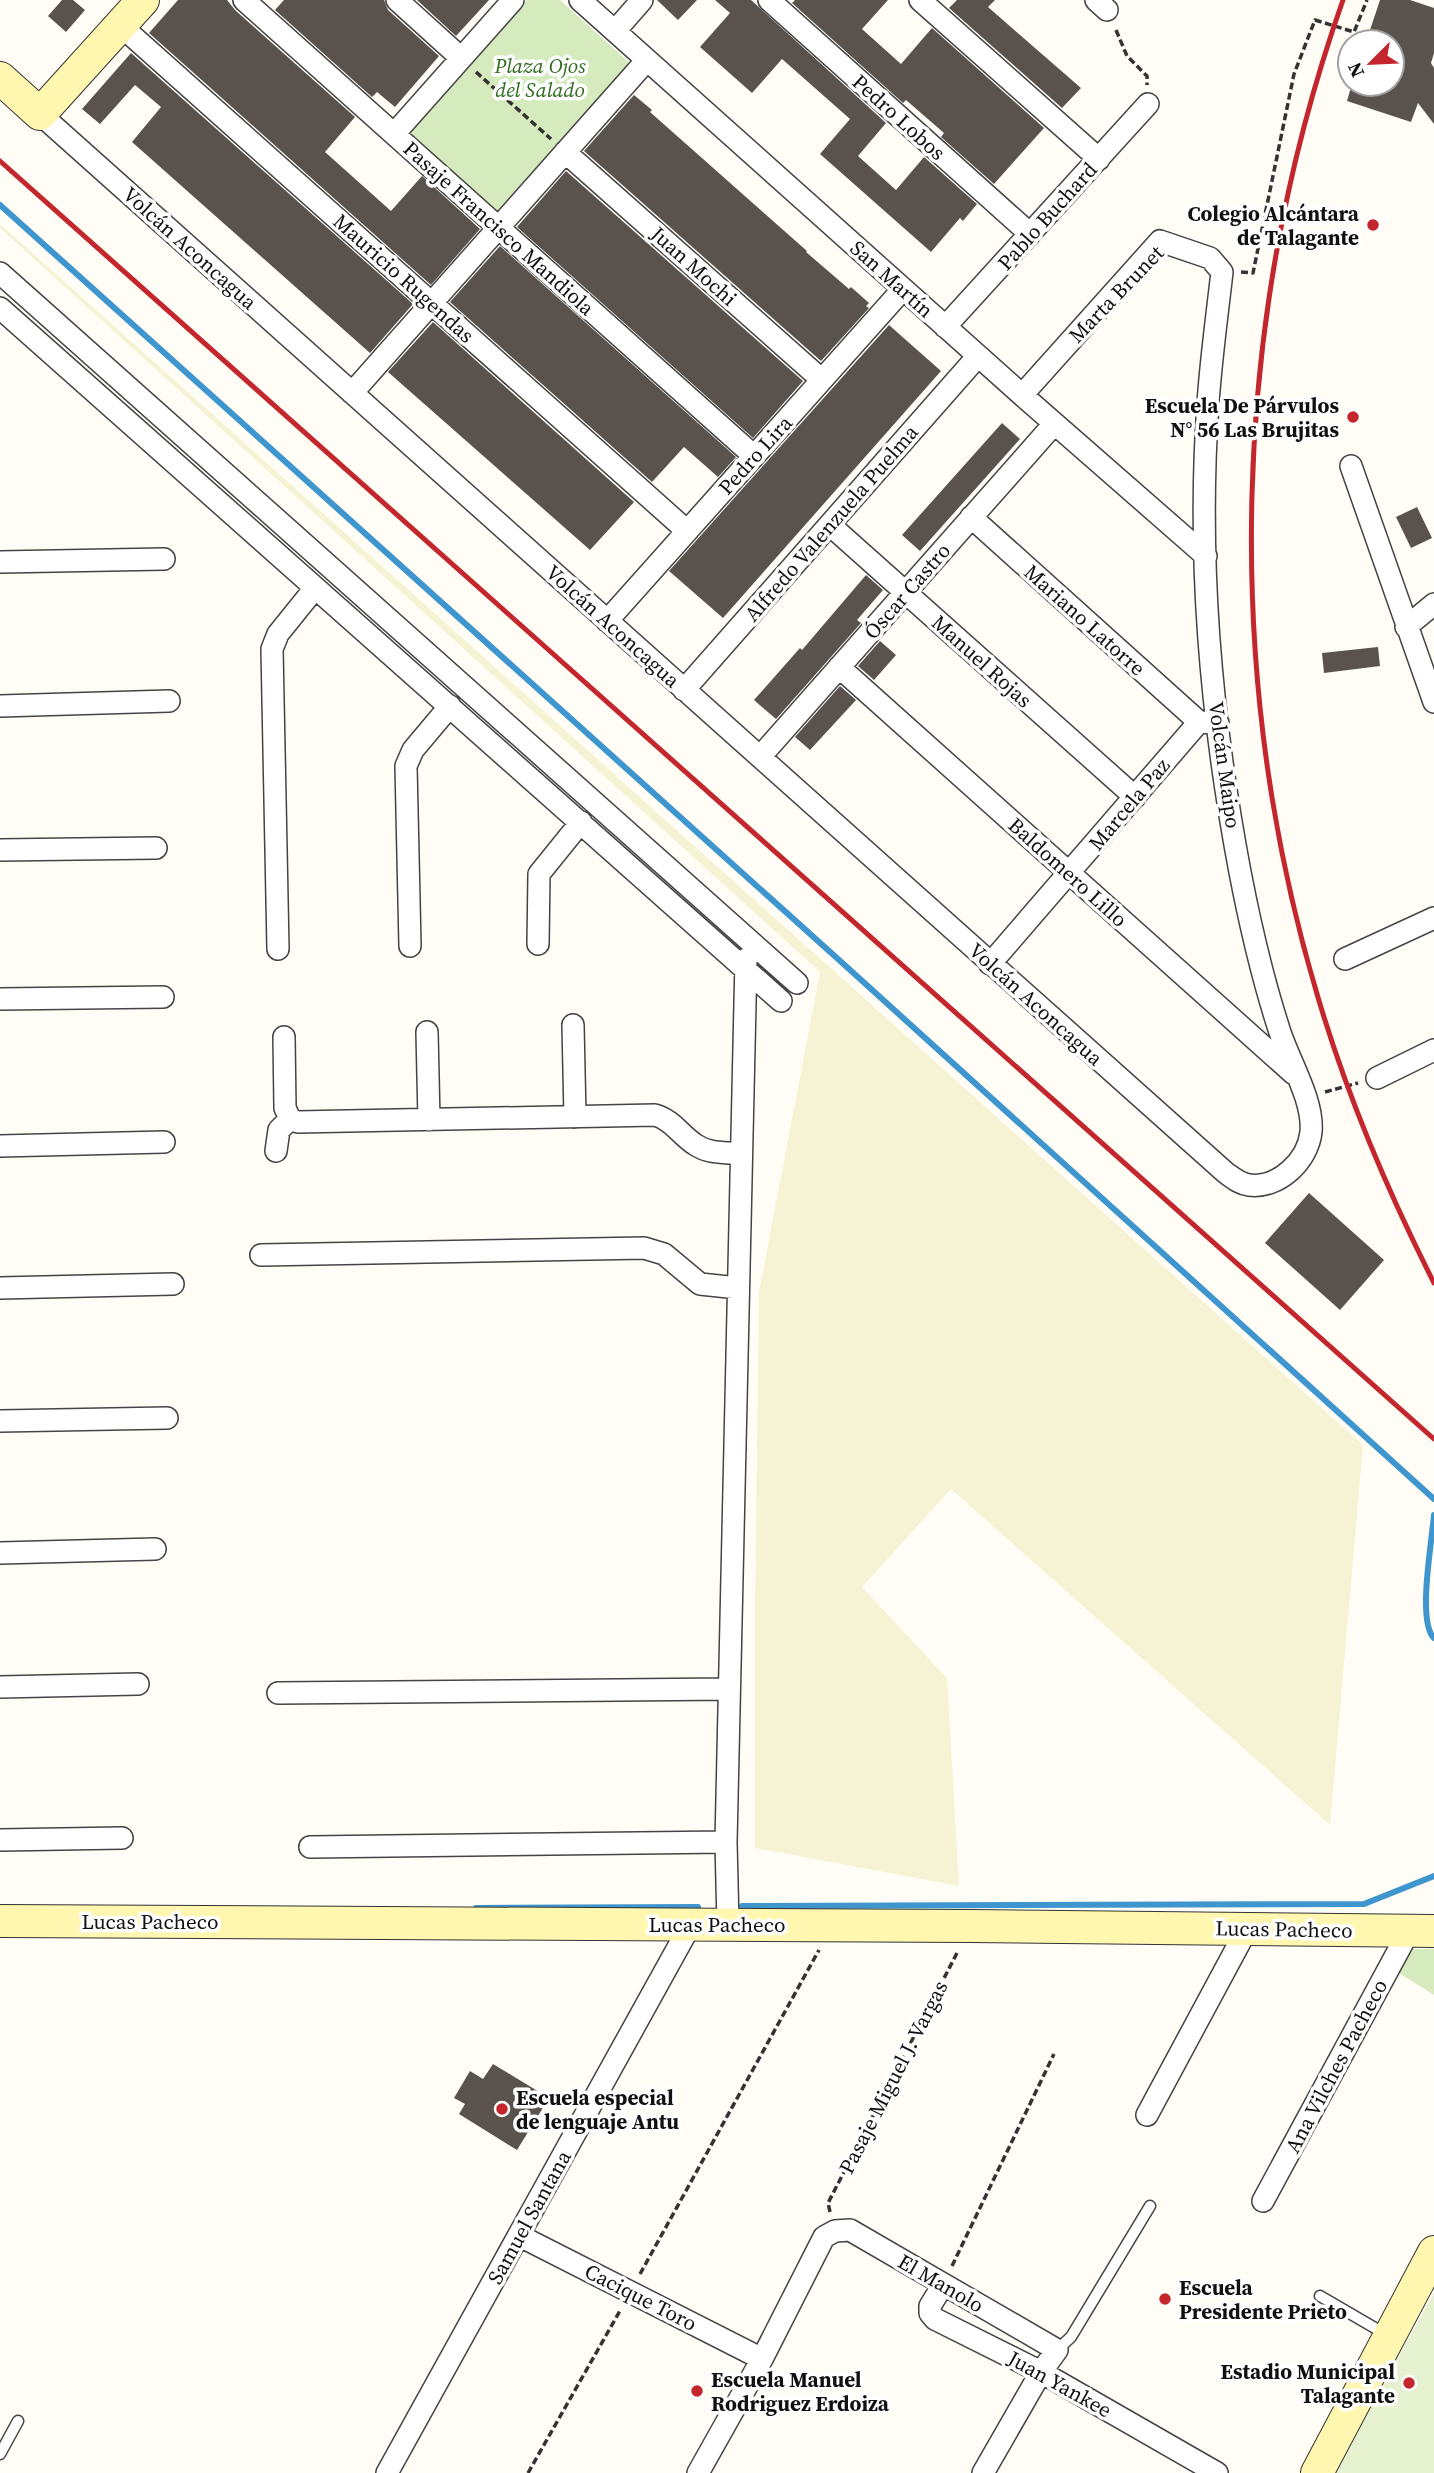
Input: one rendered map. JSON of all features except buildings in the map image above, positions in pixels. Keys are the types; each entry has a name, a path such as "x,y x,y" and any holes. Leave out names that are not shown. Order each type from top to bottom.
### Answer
{"main road":[{"path":"40,114 143,0"},
{"name":"Volcán Aconcagua","path":"0,78 40,114"},
{"name":"Lucas Pacheco","path":"5,1926 825,1924 1421,1931"},
{"path":"1317,2473 1434,2252"}],"street":[{"name":"Pasaje Francisco Mandiola","path":"244,0 754,456"},
{"path":"397,0 461,58"},
{"path":"394,134 513,0"},
{"name":"San Martín","path":"580,0 1054,424 1206,556"},
{"path":"614,31 642,0"},
{"name":"Pedro Lobos","path":"769,0 1030,234"},
{"path":"920,0 1099,159"},
{"name":"Mauricio Rugendas","path":"120,25 687,531"},
{"path":"352,393 647,60"},
{"name":"Pablo Buchard","path":"945,327 1148,104"},
{"name":"Volcán Aconcagua","path":"40,114 1226,1173"},
{"name":"Juan Mochi","path":"565,152 822,380"},
{"name":"Marta Brunet","path":"1022,395 1160,241 1210,258 1222,272"},
{"name":"Volcán Maipo","path":"1222,272 1208,403 1205,479 1210,638 1208,723 1257,947 1278,1028 1311,1118 1309,1143 1304,1153 1283,1176 1265,1184 1247,1185 1226,1173"},
{"path":"0,273 797,983"},
{"name":"Pedro Lira","path":"607,621 903,289"},
{"path":"0,309 781,1001"},
{"name":"Alfredo Valenzuela Puelma","path":"684,690 978,356"},
{"name":"Óscar Castro","path":"760,757 1054,424"},
{"path":"1351,466 1434,702"},
{"name":"Mariano Latorre","path":"971,517 1208,723"},
{"name":"Manuel Rojas","path":"830,525 1135,797"},
{"path":"0,562 164,559"},
{"path":"278,949 272,649 278,634 315,588"},
{"path":"1406,627 1434,604"},
{"name":"Baldomero Lillo","path":"839,667 1297,1076"},
{"path":"0,706 169,701"},
{"path":"410,946 406,766 413,750 450,706"},
{"name":"Marcela Paz","path":"990,964 1135,797 1208,723"},
{"path":"538,944 539,874 581,822"},
{"path":"0,850 156,848"},
{"path":"1345,959 1434,918"},
{"path":"727,1924 726,1842 744,967 750,940"},
{"path":"0,999 163,997"},
{"path":"573,1025 575,1117"},
{"path":"427,1032 429,1120"},
{"path":"284,1037 285,1108 290,1119 298,1122 655,1115 669,1121 692,1143 703,1149 741,1154"},
{"path":"1377,1078 1434,1050"},
{"path":"276,1151 279,1130 290,1119"},
{"path":"0,1146 164,1142"},
{"path":"261,1255 644,1248 664,1255 700,1284 738,1287"},
{"path":"0,1288 173,1284"},
{"path":"0,1420 167,1418"},
{"path":"0,1553 155,1549"},
{"path":"0,1687 138,1684"},
{"path":"278,1693 729,1689"},
{"path":"0,1840 122,1838"},
{"path":"310,1847 726,1842"},
{"name":"Samuel Santana","path":"387,2473 691,1924"},
{"path":"1147,2115 1247,1928"},
{"name":"Ana Vilches Pacheco","path":"1263,2200 1421,1931"},
{"name":"El Manolo","path":"829,2234 849,2230 1058,2350"},
{"path":"698,2473 829,2234"},
{"name":"Cacique Toro","path":"520,2236 762,2360"},
{"name":"Juan Yankee","path":"943,2285 930,2306 932,2316 1041,2372 1217,2473"},
{"path":"983,2473 1041,2372 1058,2350"}],"lane":[{"path":"1058,2350 1071,2337 1150,2206"},
{"path":"1320,2296 1389,2336"},
{"path":"0,2454 18,2421"}],"path":[{"path":"1222,272 1253,273 1294,75 1315,20 1354,32 1367,0"},
{"path":"1102,5 1127,56 1147,76 1148,104"},
{"path":"461,58 565,152"},
{"path":"1297,1076 1324,1093 1377,1078"},
{"path":"528,2473 820,1949 825,1924"},
{"name":"Pasaje Miguel J. Vargas","path":"829,2234 828,2203 971,1926"},
{"path":"943,2285 1054,2054"}],"shaded area":[{"path":"0,224 1363,1445 1330,1825 951,1489 862,1587 947,1678 959,1886 755,1848 759,1292 820,972 0,228"}],"green space":[{"name":"Plaza Ojos del Salado","path":"527,0 560,0 632,65 497,216 407,134"},
{"path":"1408,1949 1434,1949 1434,1995 1399,1973"},
{"name":"Estadio Municipal Talagante","path":"1434,2293 1434,2473 1334,2473"}],"waterway":[{"path":"0,205 1434,1499"},
{"path":"1434,1515 1426,1599 1429,1629 1434,1638"},
{"path":"742,1906 1364,1904 1434,1876"},
{"path":"476,1908 698,1907"}],"railway":[{"path":"1343,0 1306,120 1278,244 1260,369 1252,495 1254,621 1265,747 1286,872 1317,994 1369,1141 1434,1283"},
{"path":"0,161 1434,1439"}],"place":[{"name":"Colegio Alcántara de Talagante","path":"1373,225"},
{"name":"Escuela De Párvulos N° 56 Las Brujitas","path":"1353,417"},
{"name":"Escuela especial de lenguaje Antu","path":"502,2109"},
{"name":"Escuela Presidente Prieto","path":"1165,2299"},
{"name":"Estadio Municipal Talagante","path":"1409,2383"},
{"name":"Escuela Manuel Rodriguez Erdoiza","path":"697,2391"}]}
